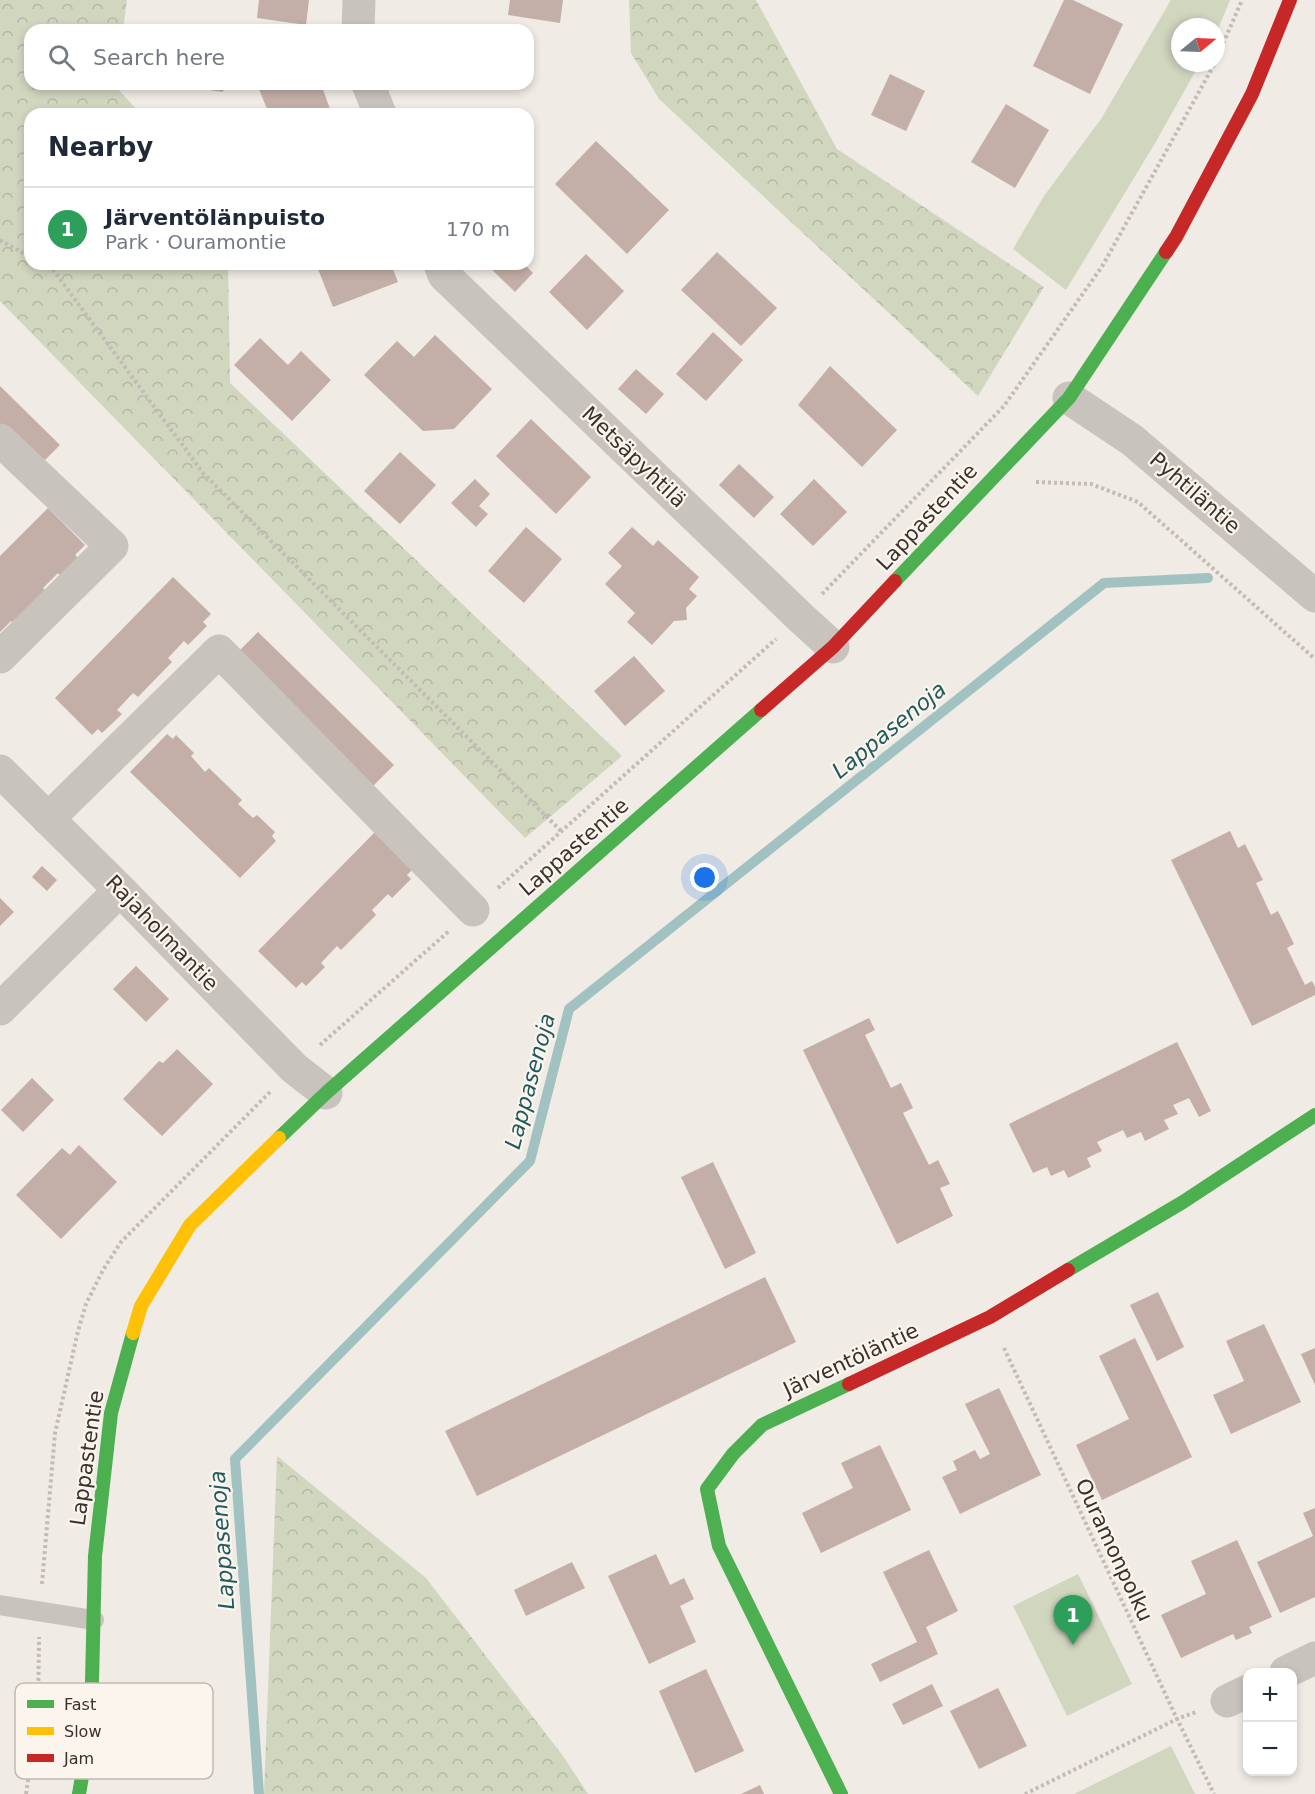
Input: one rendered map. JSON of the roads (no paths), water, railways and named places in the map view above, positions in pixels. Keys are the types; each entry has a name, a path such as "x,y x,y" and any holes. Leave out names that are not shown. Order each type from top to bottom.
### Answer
{"street":[{"path":"358,24 359,0"},
{"name":"Lappastentie","path":"92,1683 95,1556 111,1413 141,1306 190,1225 326,1094 833,647 1069,398 1176,237 1252,94 1290,0"},
{"path":"370,90 378,108"},
{"name":"Metsäpyhtilä","path":"442,270 444,275 833,647"},
{"name":"Pyhtiläntie","path":"1069,398 1132,440 1315,596"},
{"path":"0,441 112,546 0,657"},
{"path":"48,819 219,651 473,910"},
{"name":"Rajaholmantie","path":"0,771 294,1068 326,1094"},
{"path":"0,1009 120,890"},
{"name":"Järventöläntie","path":"841,1794 719,1546 708,1488 733,1454 762,1425 990,1317 1183,1202 1315,1115"},
{"path":"1294,1668 1315,1658"},
{"name":"Lappastentie","path":"79,1794 82,1779"}],"lane":[{"path":"0,1605 94,1620"}],"waterway":[{"name":"Lappasenoja","path":"259,1794 235,1459 530,1161 569,1009 1104,583 1208,578"}],"place":[{"name":"Järventölänpuisto","path":"1073,1645"}]}
